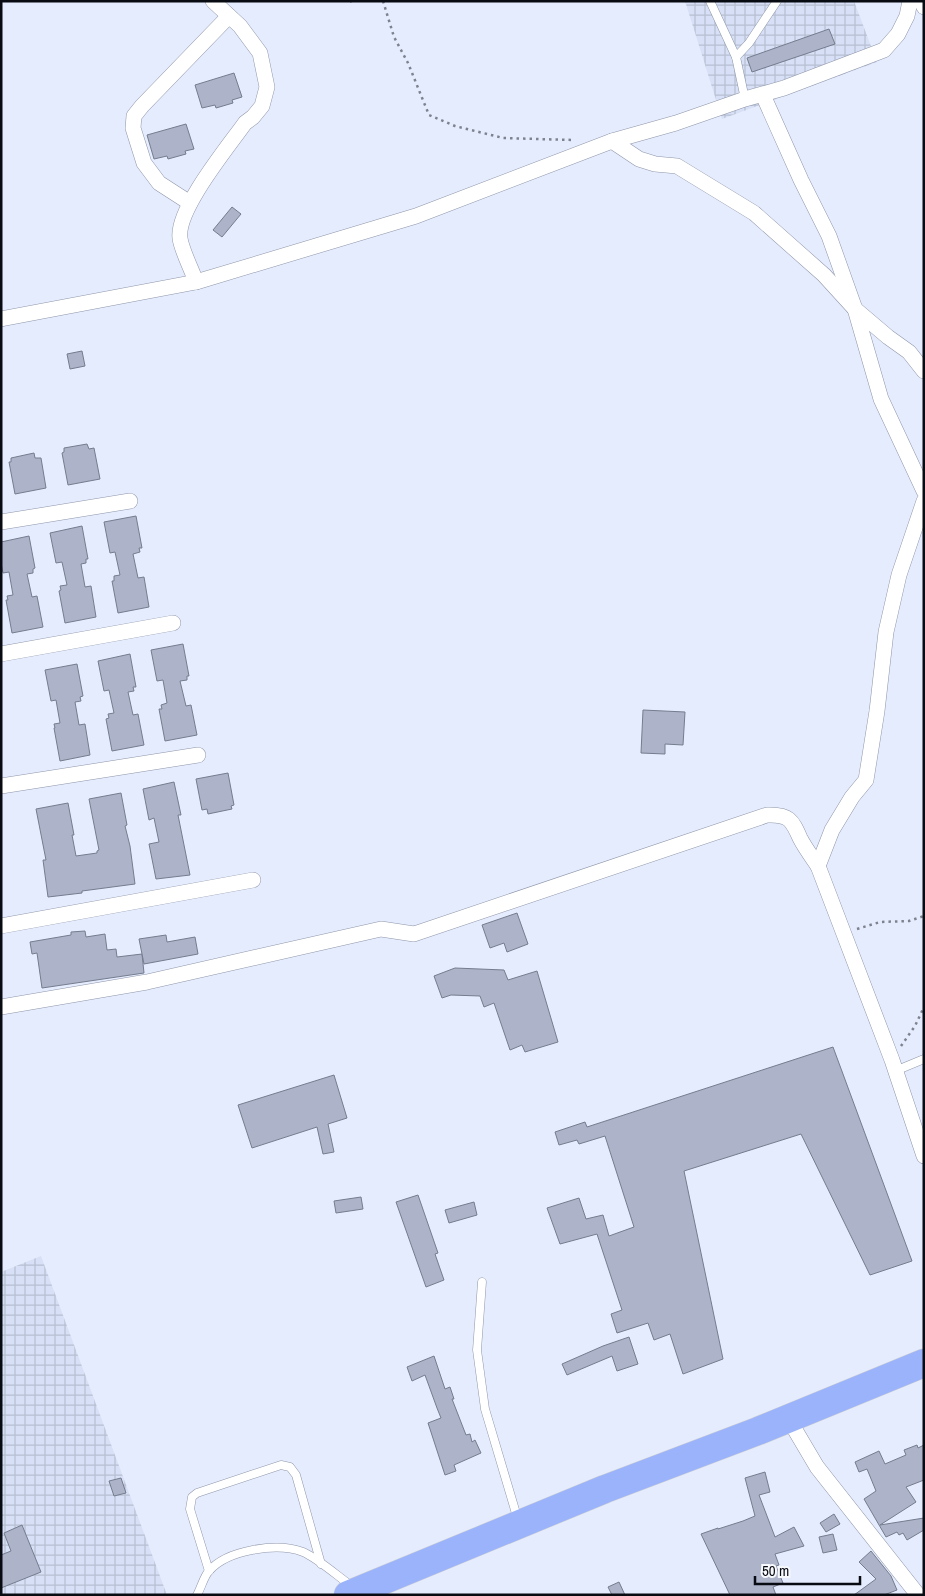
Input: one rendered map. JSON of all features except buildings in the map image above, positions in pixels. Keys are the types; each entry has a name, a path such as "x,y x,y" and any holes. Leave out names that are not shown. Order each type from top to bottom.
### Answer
{"highway":[{"path":"353,1593 519,1524 924,1363"}],"street":[{"path":"196,282 180,238 186,211 245,123 253,118 262,106 267,87 260,53 240,26 213,1"},
{"path":"1,319 196,282 416,216 612,141 763,95 884,50 898,34 907,16 910,1"},
{"path":"921,1 924,7"},
{"path":"190,203 159,183 144,163 133,128 134,116 229,16"},
{"path":"763,95 801,180 829,236 855,309 881,399 924,491"},
{"path":"612,141 639,159 655,164 677,166 754,214 824,275 855,309 909,352 924,371"},
{"path":"818,866 832,830 852,797 866,780 877,711 886,632 899,575 924,500"},
{"path":"1,522 130,501"},
{"path":"1,654 173,623"},
{"path":"1,786 198,755"},
{"path":"1,1007 147,982 381,929 414,934 767,815 780,814 794,823 801,839 818,866 893,1065 924,1156"},
{"path":"1,926 253,880"},
{"path":"788,1418 817,1467 915,1591"}],"lane":[{"path":"710,1 736,57 745,99"},
{"path":"736,57 749,43 777,1"},
{"path":"893,1065 924,1059"},
{"path":"482,1282 477,1350 485,1409 519,1524"},
{"path":"209,1571 190,1509 192,1498 197,1493 281,1465 290,1467 296,1475 321,1564"},
{"path":"197,1595 209,1571 229,1557 261,1547 281,1547 303,1552 321,1564 353,1593"}],"path":[{"path":"383,1 394,38 408,63 429,115 455,126 503,138 573,140"},
{"path":"844,932 880,922 909,921 924,916"},
{"path":"893,1065 924,1006"}],"shaded area":[{"path":"685,1 854,1 877,62 722,119"},
{"path":"41,1256 167,1595 1,1595 1,1272"}]}
